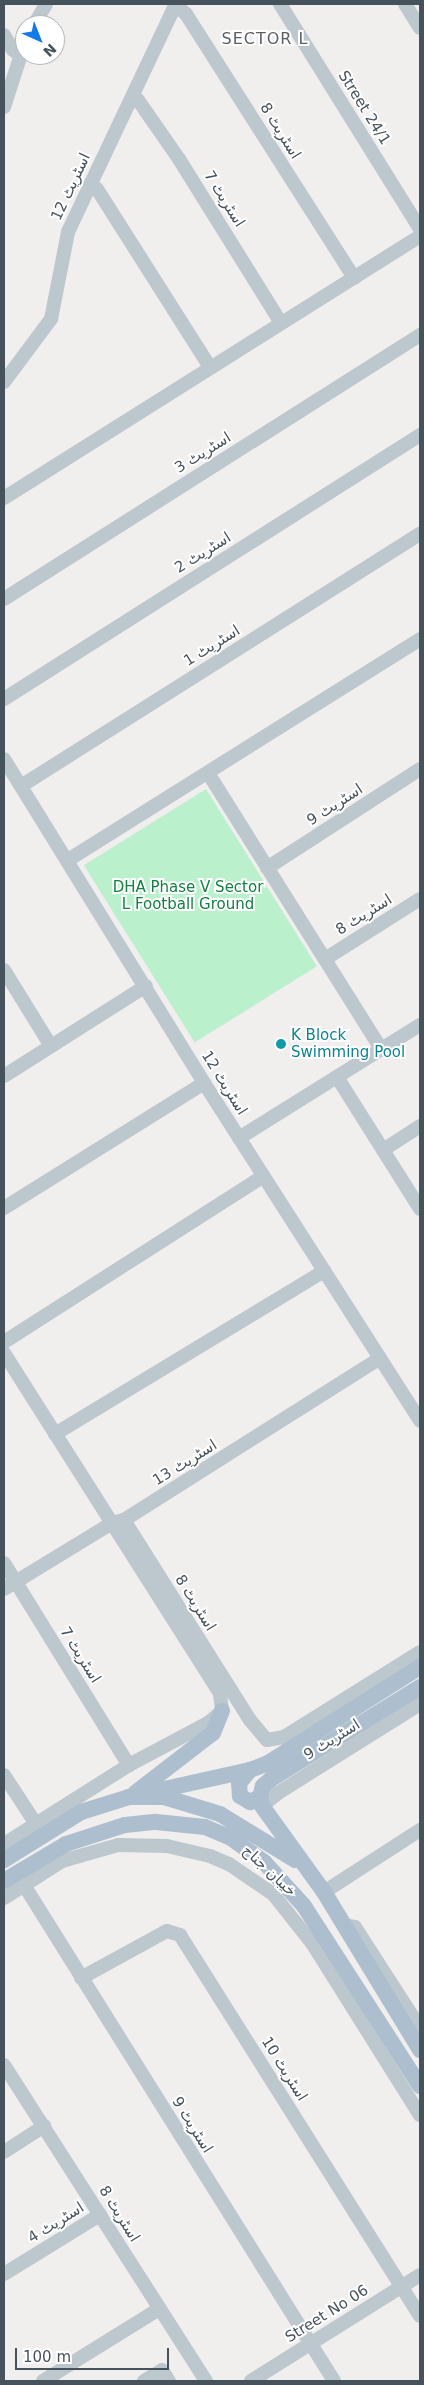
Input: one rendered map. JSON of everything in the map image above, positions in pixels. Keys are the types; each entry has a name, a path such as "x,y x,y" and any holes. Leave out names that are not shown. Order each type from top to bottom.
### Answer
{"main road":[{"path":"129,1797 250,1770 268,1763 420,1667"},
{"path":"250,1770 239,1783 240,1796 250,1802 261,1802 263,1786 271,1779 420,1687"},
{"path":"129,1797 213,1733 222,1711"},
{"name":"خیبان جناح","path":"4,1860 80,1812 129,1797 164,1798 220,1814 245,1827 302,1865"},
{"name":"خیبان جناح","path":"261,1802 302,1865 324,1892 420,2050"},
{"name":"خیبان جناح","path":"4,1881 59,1855 81,1838 125,1825 156,1822 205,1827 231,1838 264,1862 295,1894 318,1939 420,2086"}],"street":[{"path":"40,15 46,4"},
{"name":"اسٹریٹ 12","path":"4,382 51,319 68,232 175,4"},
{"name":"اسٹریٹ 8","path":"175,4 186,14 354,278"},
{"name":"Street 24/1","path":"280,4 420,229"},
{"path":"405,4 420,28"},
{"path":"4,35 13,50 15,50"},
{"path":"4,108 17,65"},
{"name":"اسٹریٹ 7","path":"132,98 138,100 179,159 281,323"},
{"path":"90,184 97,189 210,368"},
{"path":"4,498 420,236"},
{"name":"اسٹریٹ 3","path":"4,599 420,335"},
{"name":"اسٹریٹ 2","path":"4,698 420,435"},
{"name":"اسٹریٹ 1","path":"21,786 420,534"},
{"path":"68,860 420,639"},
{"name":"اسٹریٹ 12","path":"4,759 146,986 204,1083 420,1421"},
{"name":"اسٹریٹ 9","path":"267,868 420,769"},
{"path":"208,773 382,1050"},
{"name":"اسٹریٹ 8","path":"324,959 420,899"},
{"path":"4,970 51,1046"},
{"path":"4,1076 146,986"},
{"path":"239,1138 420,1026"},
{"path":"337,1077 420,1209"},
{"path":"4,1208 204,1083"},
{"path":"383,1150 420,1126"},
{"path":"4,1342 264,1176"},
{"path":"55,1434 324,1270"},
{"name":"اسٹریٹ 8","path":"4,1353 55,1434 118,1522 262,1736 271,1741 277,1740 420,1652"},
{"name":"اسٹریٹ 13","path":"10,1586 118,1522 380,1358"},
{"path":"4,1844 129,1765 208,1724 222,1711 220,1694 118,1522"},
{"name":"اسٹریٹ 7","path":"4,1563 10,1586 129,1765"},
{"name":"اسٹریٹ 9","path":"261,1802 420,1704"},
{"path":"4,1774 36,1824"},
{"path":"324,1892 420,1830"},
{"path":"4,1898 24,1885 59,1855 140,1844 167,1846 210,1856 245,1873 273,1894 318,1939 420,2115"},
{"name":"اسٹریٹ 9","path":"24,1885 334,2381"},
{"path":"343,1924 355,1927 420,2028"},
{"name":"اسٹریٹ 10","path":"81,1978 167,1931 180,1935 420,2316"},
{"name":"اسٹریٹ 8","path":"4,2065 206,2381"},
{"path":"4,2152 44,2126"},
{"name":"اسٹریٹ 4","path":"4,2274 100,2215"},
{"name":"Street No 06","path":"251,2381 420,2275"},
{"path":"43,2381 159,2308"},
{"path":"144,2381 162,2370 169,2381"}],"green space":[{"name":"DHA Phase V Sector L Football Ground","path":"206,789 317,966 195,1043 84,865"}],"place":[{"name":"K Block Swimming Pool","path":"281,1044"}],"district":[{"name":"SECTOR L","path":"265,39"}]}
